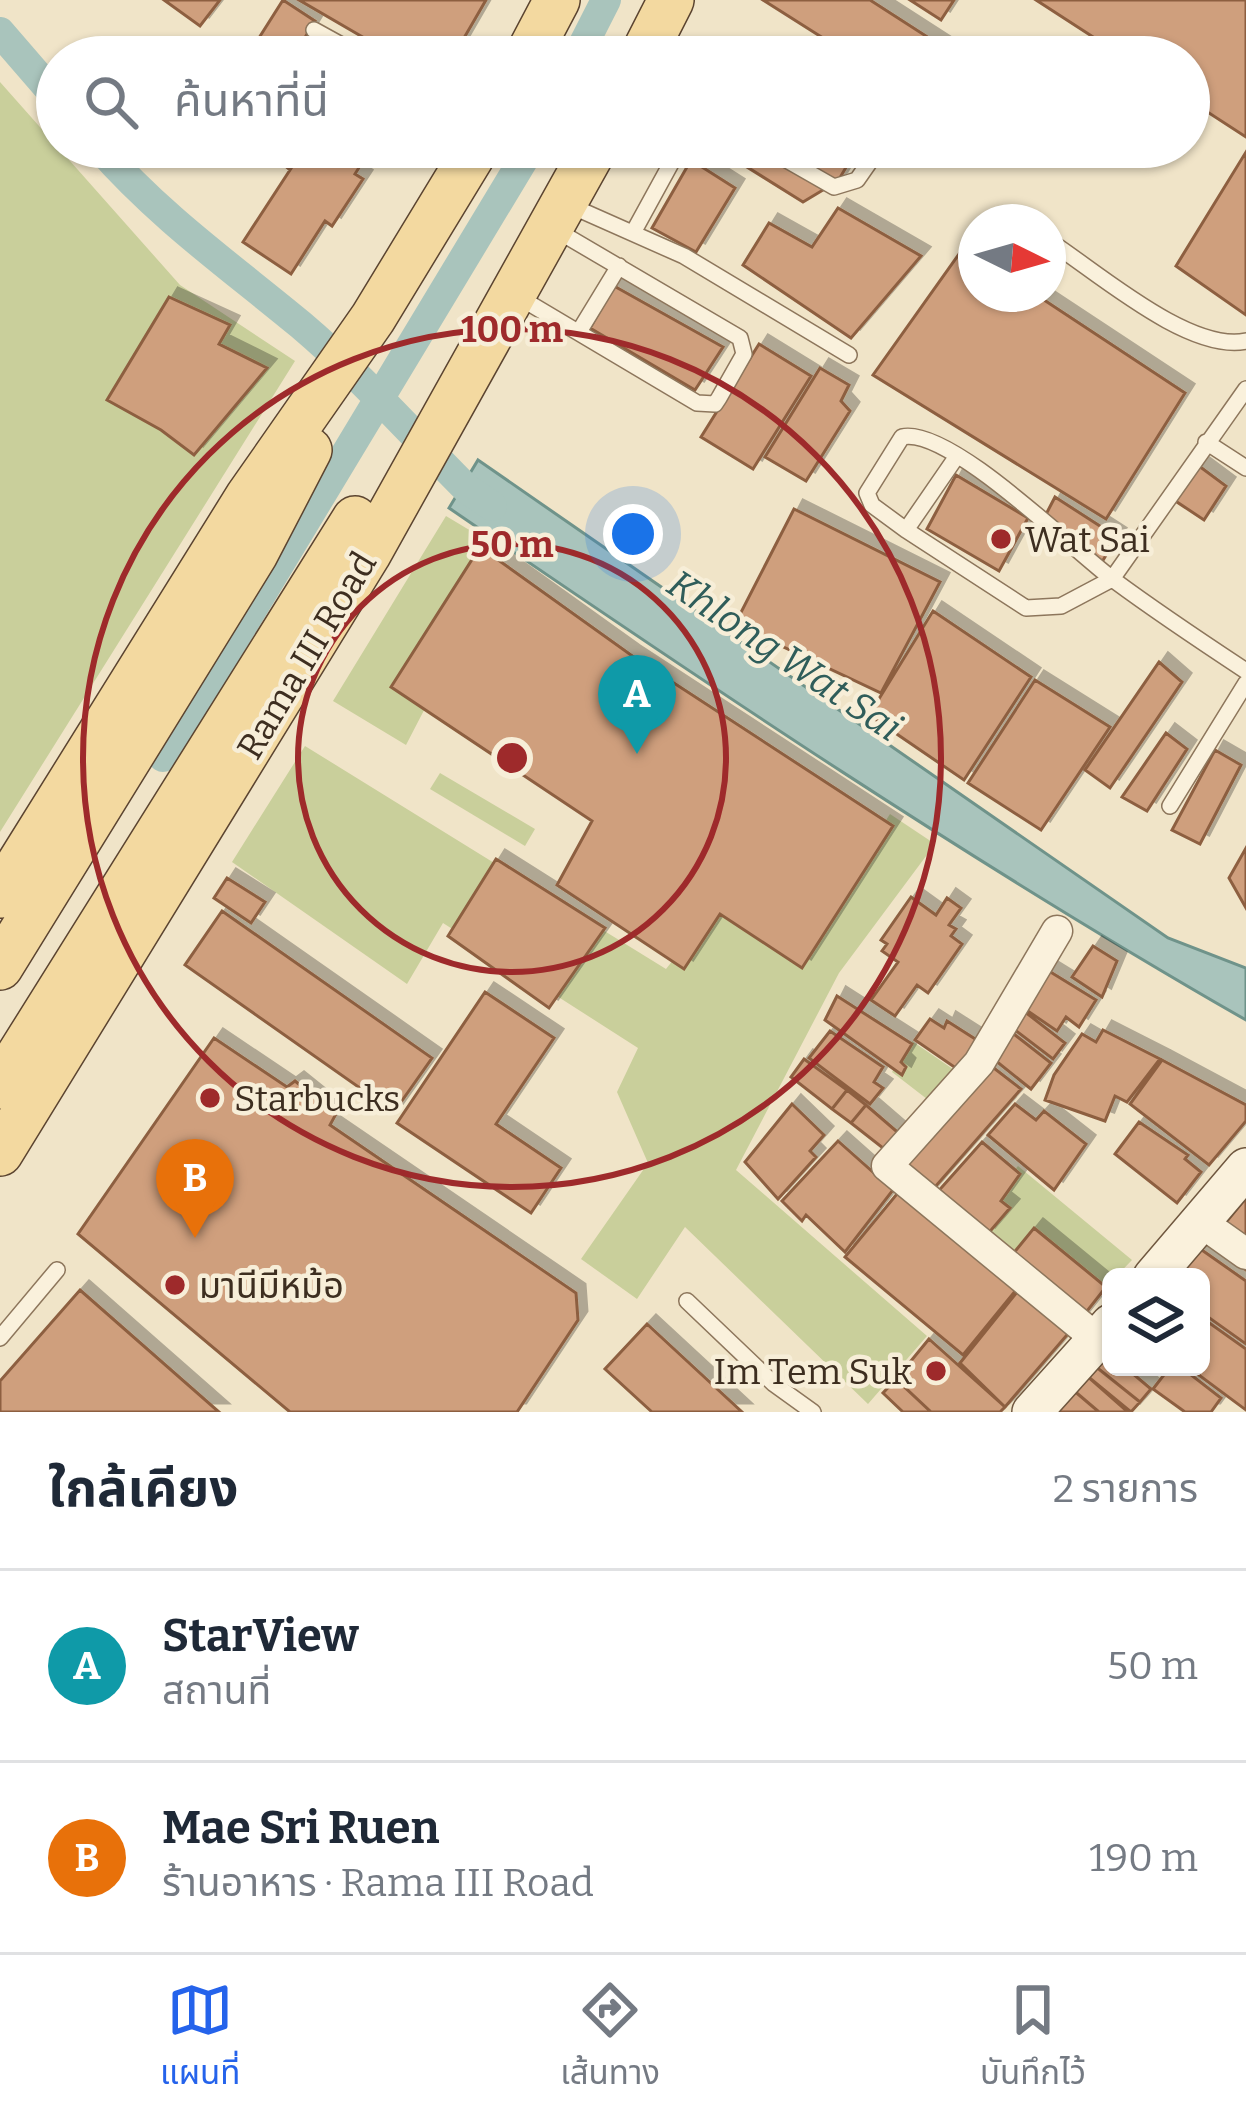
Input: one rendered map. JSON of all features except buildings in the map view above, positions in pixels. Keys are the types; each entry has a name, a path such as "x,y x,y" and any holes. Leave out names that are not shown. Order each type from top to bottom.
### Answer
{"main road":[{"path":"538,36 557,1"},
{"path":"652,36 670,1"},
{"path":"0,895 309,427 463,168"},
{"path":"391,490 517,296 584,168"},
{"path":"0,967 254,554 309,427"},
{"name":"Rama III Road","path":"0,1085 391,490"},
{"name":"Rama III Road","path":"0,1153 391,490"}],"street":[{"path":"1057,931 979,1063 887,1166 1102,1330"},
{"path":"1161,1268 1246,1168"},
{"path":"1201,1222 1246,1254"},
{"path":"1032,1412 1102,1334"}],"lane":[{"path":"314,30 325,36"},
{"path":"634,231 668,168"},
{"path":"801,168 835,187 857,180 865,168"},
{"path":"560,216 634,231 849,355"},
{"path":"517,296 697,403 715,404 744,354 740,338 619,266 560,216"},
{"path":"1066,252 1180,327 1216,342 1246,341"},
{"path":"580,330 619,266"},
{"path":"1246,389 1112,579 1061,606 1034,611 906,530 872,505 867,493 902,436 921,437 1010,491 1112,579 1246,671"},
{"path":"1206,442 1246,468"},
{"path":"906,530 957,456"},
{"path":"1170,806 1246,683"},
{"path":"0,1338 57,1270"},
{"path":"687,1301 774,1384 813,1412"}],"green space":[{"path":"0,82 36,123 36,168 76,168 180,285 295,361 0,832"},
{"path":"446,516 506,552 406,745 333,701"},
{"path":"305,746 666,969 718,903 801,951 890,814 935,844 839,973 736,1170 927,1336 868,1404 685,1227 637,1299 581,1259 648,1163 617,1092 638,1048 443,923 407,984 232,862"},
{"path":"440,773 535,829 525,846 430,789"},
{"path":"912,1041 963,1076 936,1106 892,1072"},
{"path":"1018,1166 1132,1260 1124,1268 1102,1268 1102,1284 1034,1228 1008,1260 968,1228"}],"water":[{"path":"478,460 1168,938 1246,968 1246,1020 942,836 449,508"}],"waterway":[{"path":"588,36 606,0"},
{"name":"Khlong Wat Sai","path":"0,32 36,74"},
{"name":"Khlong Wat Sai","path":"118,168 171,219 323,344 467,489 492,506"},
{"path":"163,757 518,168"}],"place":[{"name":"Wat Sai","path":"1001,539"},
{"name":"StarView","path":"637,754"},
{"name":"Starbucks","path":"210,1098"},
{"name":"Mae Sri Ruen","path":"195,1238"},
{"name":"มานีมีหม้อ","path":"175,1285"},
{"name":"Im Tem Suk","path":"936,1371"}]}
